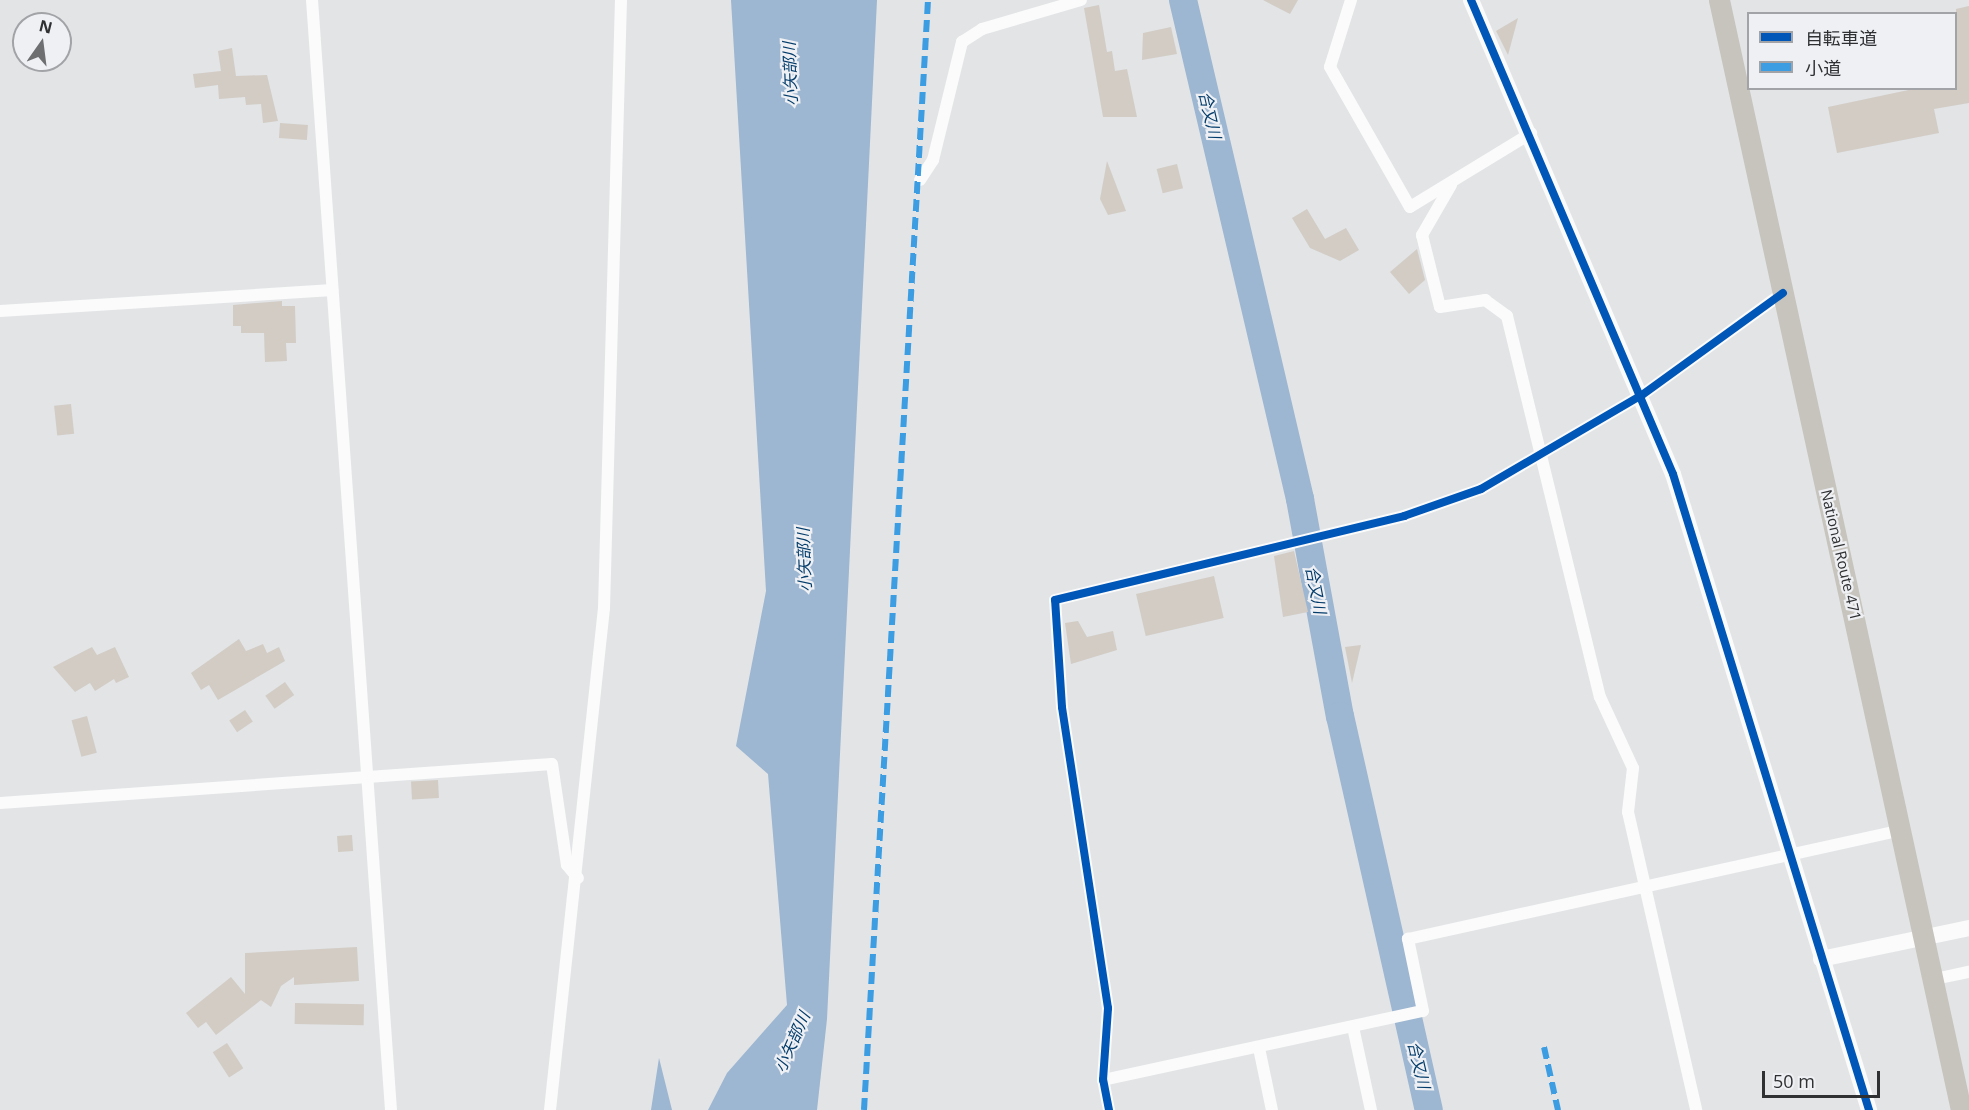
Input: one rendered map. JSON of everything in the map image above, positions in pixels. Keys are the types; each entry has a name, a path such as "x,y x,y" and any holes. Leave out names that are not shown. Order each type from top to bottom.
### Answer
{"highway":[{"name":"National Route 471","path":"1719,0 1935,980 1961,1110"}],"street":[{"path":"312,0 370,776 391,1110"},
{"path":"550,1110 578,878 605,597 621,0"},
{"path":"920,180 933,160 962,42 982,29 1081,0"},
{"path":"1351,0 1330,67 1410,207 1451,185 1531,133"},
{"path":"1471,0 1531,133 1673,474 1787,854 1869,1110"},
{"path":"1451,185 1422,235 1440,307 1485,300 1507,316 1545,454 1600,697 1633,768 1628,812 1696,1110"},
{"path":"0,311 332,290"},
{"path":"1109,1110 1103,1080 1108,1008 1062,707 1054,600 1404,516 1481,489 1545,454 1642,395 1783,293"},
{"path":"0,803 552,764 567,865 578,878"},
{"path":"1103,1080 1423,1011 1408,939 1902,830"},
{"path":"1821,959 1926,939 1969,928"},
{"path":"1935,980 1969,972"},
{"path":"1353,1027 1371,1110"},
{"path":"1259,1048 1272,1110"}],"water":[{"name":"小矢部川","path":"731,0 877,0 827,1019 817,1110 708,1110 727,1073 787,1005 768,774 736,746 766,591"},
{"path":"659,1058 672,1110 651,1110"}],"building":[{"path":"1263,0 1298,0 1290,14"},
{"path":"1099,5 1107,52 1112,51 1115,71 1127,69 1137,117 1103,117 1084,8"},
{"path":"1969,6 1969,103 1934,109 1939,133 1837,153 1828,107 1909,90 1957,90 1956,9"},
{"path":"1518,18 1508,55 1496,31"},
{"path":"1171,27 1177,54 1142,60 1143,33"},
{"path":"232,48 236,76 267,75 278,121 263,123 261,104 246,105 245,97 219,99 218,85 195,88 193,74 221,71 218,51"},
{"path":"280,123 308,125 307,140 279,138"},
{"path":"1107,161 1126,211 1108,215 1100,199"},
{"path":"1177,164 1183,188 1163,193 1157,169"},
{"path":"1307,209 1325,239 1346,228 1359,250 1340,261 1310,248 1292,218"},
{"path":"1417,249 1425,280 1409,294 1390,272"},
{"path":"282,301 282,306 295,306 296,343 286,343 287,361 265,362 264,333 241,333 241,326 233,326 233,305"},
{"path":"71,404 74,434 57,436 54,406"},
{"path":"1294,551 1308,612 1283,617 1274,556"},
{"path":"1214,576 1224,618 1146,636 1136,594"},
{"path":"1078,621 1087,637 1113,631 1117,650 1071,664 1065,623"},
{"path":"239,639 246,651 263,644 267,653 279,647 285,661 218,700 209,685 201,690 191,673"},
{"path":"1361,645 1352,683 1345,647"},
{"path":"92,647 97,655 115,647 129,677 116,683 114,679 95,691 90,683 75,692 53,667"},
{"path":"285,682 294,695 275,709 265,696"},
{"path":"245,710 253,722 237,732 229,721"},
{"path":"87,716 97,753 81,757 72,720"},
{"path":"438,780 439,798 412,799 411,781"},
{"path":"352,835 353,851 338,852 337,836"},
{"path":"357,947 359,981 294,985 294,977 281,986 271,1007 261,1000 216,1035 206,1022 198,1028 186,1013 231,977 245,994 245,953"},
{"path":"295,1003 364,1004 364,1025 295,1024"},
{"path":"227,1043 243,1068 229,1077 213,1052"}],"waterway":[{"name":"合又川","path":"1183,0 1300,499 1340,716 1429,1110"}],"marked path":[{"path":"864,1110 928,0"},
{"path":"1544,1047 1558,1110"}],"cycle path":[{"path":"1471,0 1673,474 1869,1110"},
{"path":"1109,1110 1103,1080 1108,1008 1062,707 1055,600 1404,516 1481,489 1642,395 1783,293"}]}
